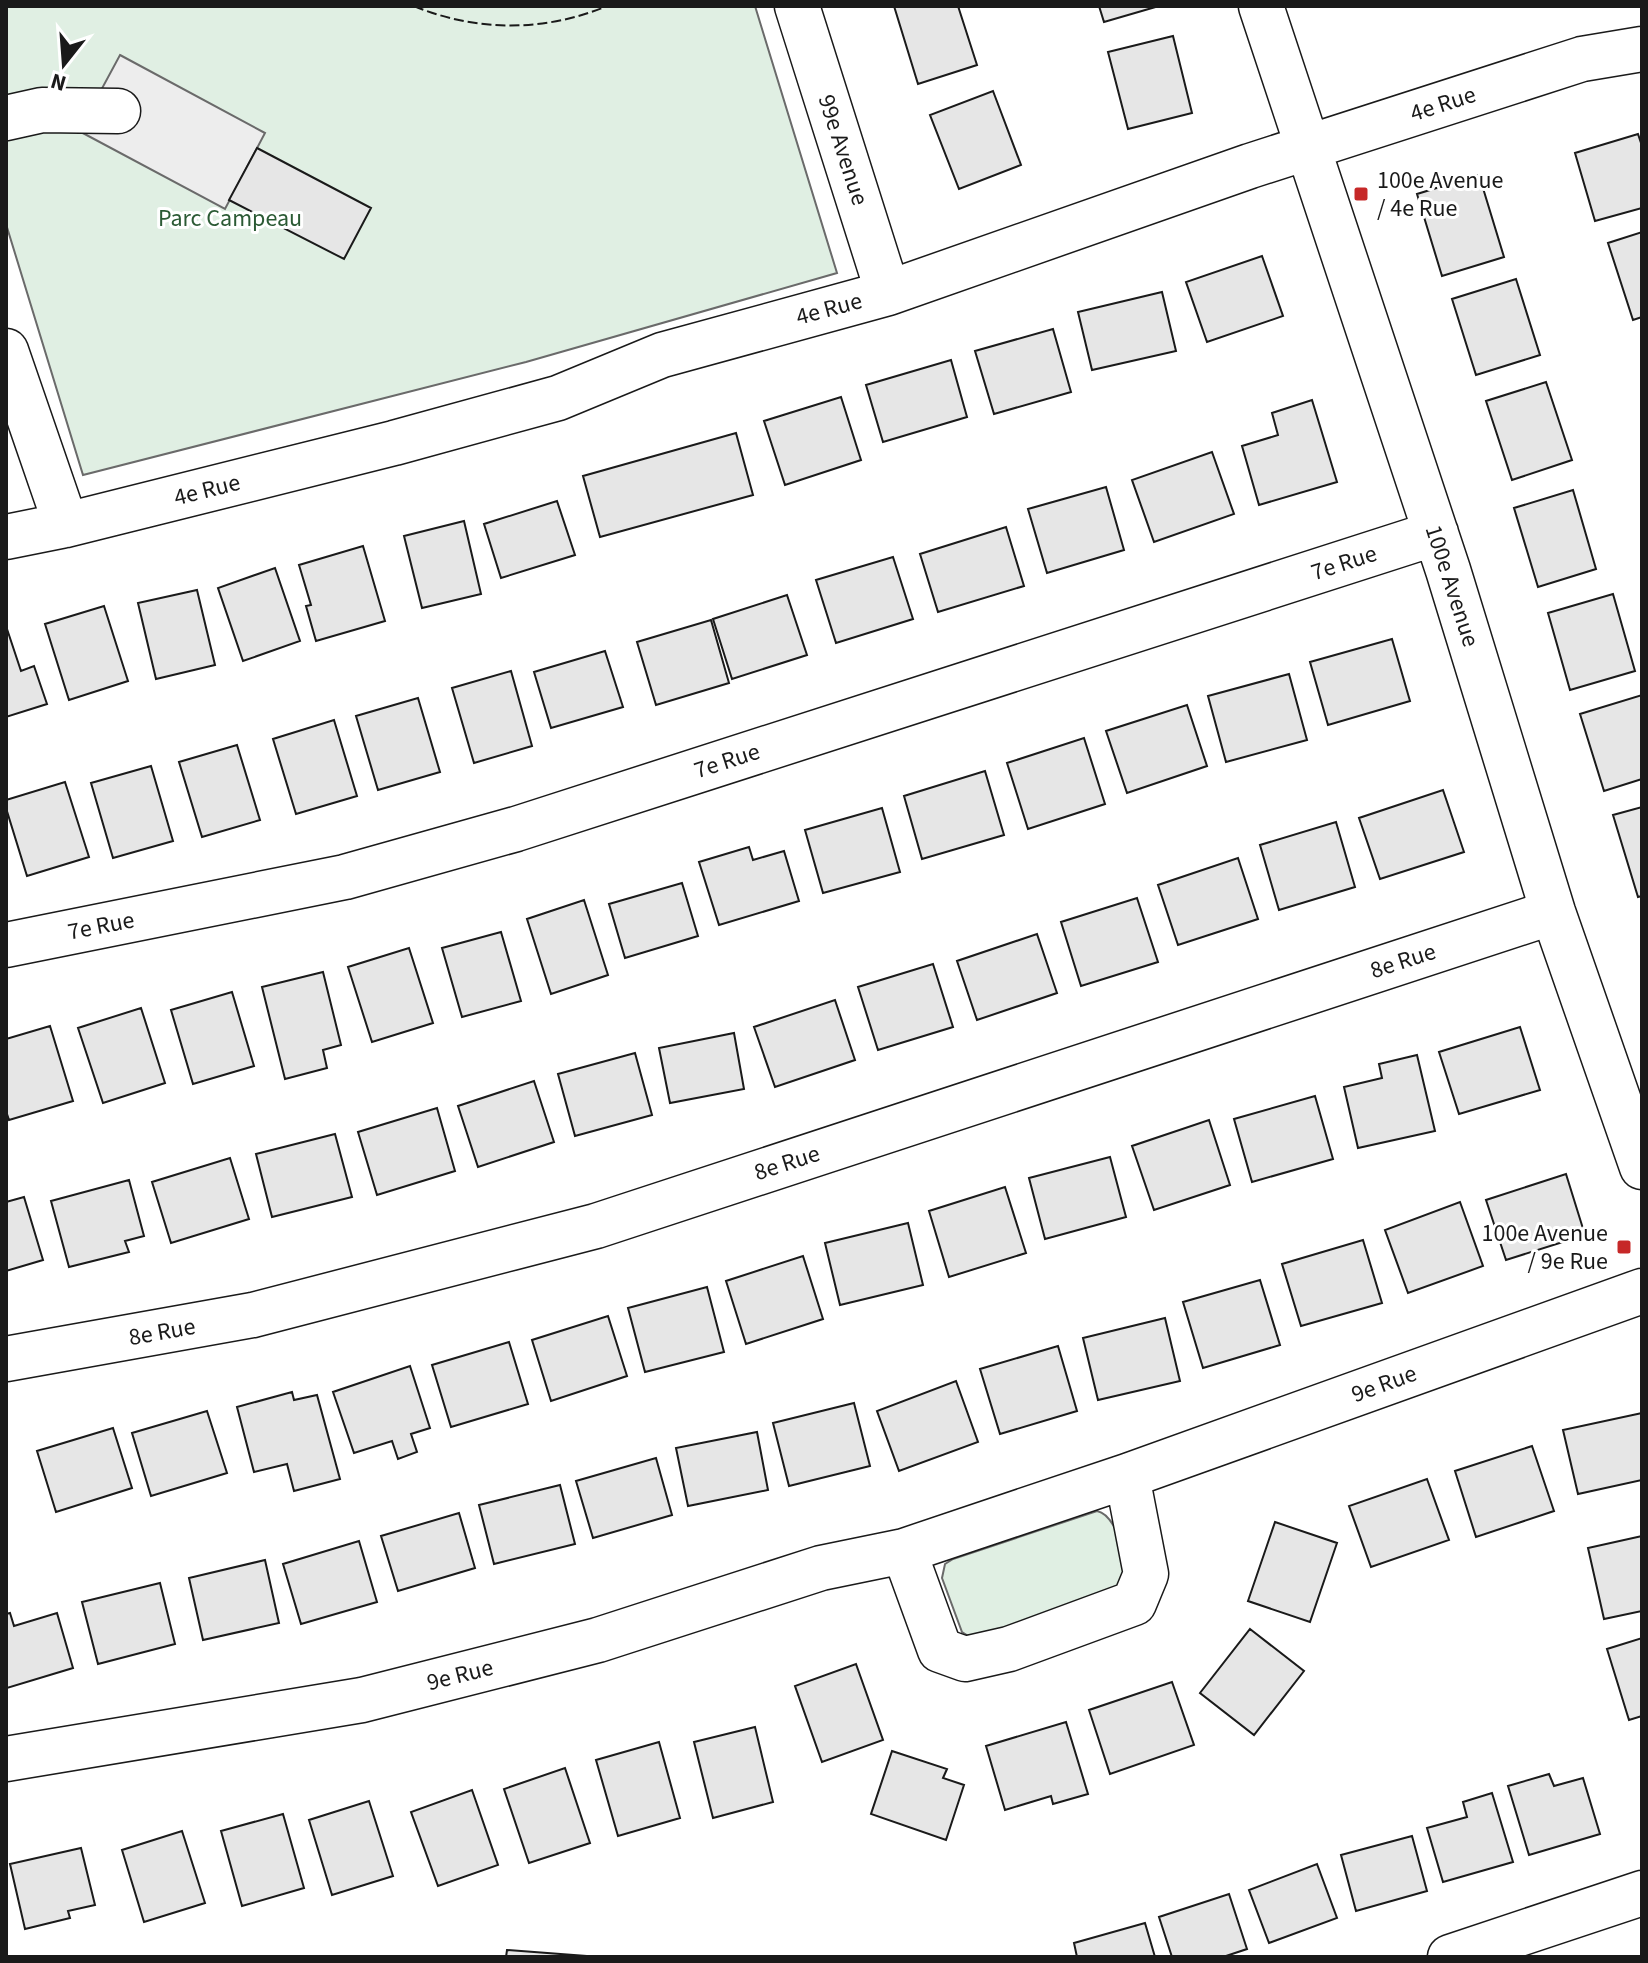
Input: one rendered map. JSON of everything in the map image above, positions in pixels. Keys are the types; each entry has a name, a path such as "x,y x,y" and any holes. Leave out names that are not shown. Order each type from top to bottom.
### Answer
{"street":[{"name":"99e Avenue","path":"797,6 888,293"},
{"name":"100e Avenue","path":"1261,6 1436,533 1553,912 1642,1167"},
{"name":"4e Rue","path":"6,537 66,525 394,443 558,398 662,355 888,293 1308,147 1582,59 1642,49"},
{"path":"6,118 42,110 118,111"},
{"path":"6,351 66,525"},
{"name":"7e Rue","path":"6,945 345,877 516,829 1436,533"},
{"name":"8e Rue","path":"6,1359 253,1315 596,1226 1553,912"},
{"name":"9e Rue","path":"6,1759 362,1700 598,1640 821,1568 904,1551 1127,1476 1642,1291"},
{"path":"904,1551 940,1650 965,1659 1009,1649 1134,1603 1146,1574 1127,1476"},
{"path":"1450,1957 1642,1893"}],"green space":[{"name":"Parc Campeau","path":"6,6 755,6 837,273 526,362 83,475 6,224"},
{"path":"1097,1511 1109,1519 1121,1543 1128,1569 1124,1586 980,1637 970,1637 962,1632 942,1578 945,1564"}],"shaded area":[{"path":"120,55 265,133 225,209 79,131"}],"building":[{"path":"894,6 958,6 977,65 918,84"},
{"path":"1099,6 1159,6 1104,22"},
{"path":"1173,36 1192,113 1128,129 1108,52"},
{"path":"993,91 1021,165 959,189 930,115"},
{"path":"1638,134 1642,146 1642,208 1595,221 1575,153"},
{"path":"257,148 371,208 344,259 229,200"},
{"path":"1479,175 1504,257 1442,276 1417,194"},
{"path":"1642,232 1642,317 1633,320 1608,243"},
{"path":"1262,256 1283,316 1207,342 1186,282"},
{"path":"1516,279 1540,355 1476,375 1452,299"},
{"path":"1162,292 1176,351 1092,370 1078,312"},
{"path":"1053,329 1071,392 994,414 975,351"},
{"path":"951,360 967,417 883,442 866,385"},
{"path":"1546,382 1572,460 1512,480 1486,401"},
{"path":"841,397 861,460 785,485 764,421"},
{"path":"1312,400 1337,482 1259,505 1242,446 1278,435 1272,413"},
{"path":"736,433 753,495 600,537 583,476"},
{"path":"1212,452 1234,514 1154,542 1132,480"},
{"path":"1106,487 1124,550 1047,573 1028,509"},
{"path":"1573,490 1596,569 1538,587 1514,508"},
{"path":"557,501 575,555 501,578 484,524"},
{"path":"464,521 481,594 422,608 404,536"},
{"path":"1006,527 1024,586 938,612 920,554"},
{"path":"363,546 385,621 316,641 306,606 311,605 299,565"},
{"path":"893,557 913,619 836,643 816,580"},
{"path":"275,568 300,641 243,661 218,588"},
{"path":"197,590 215,665 156,679 138,603"},
{"path":"1613,594 1635,671 1570,690 1548,613"},
{"path":"787,595 807,655 732,679 713,619"},
{"path":"104,606 128,681 69,700 45,624"},
{"path":"711,620 729,683 656,705 637,642"},
{"path":"6,626 21,671 34,666 47,704 6,717"},
{"path":"1392,639 1410,701 1328,725 1310,662"},
{"path":"605,651 623,707 551,728 534,672"},
{"path":"511,671 532,746 474,763 452,688"},
{"path":"1289,674 1307,740 1226,762 1208,696"},
{"path":"1642,695 1642,779 1604,791 1580,714"},
{"path":"418,698 440,772 378,790 356,716"},
{"path":"1187,705 1207,766 1127,793 1106,731"},
{"path":"334,720 357,796 296,814 273,739"},
{"path":"1084,738 1105,804 1028,829 1007,763"},
{"path":"237,745 260,820 202,837 179,762"},
{"path":"151,766 173,841 113,858 91,783"},
{"path":"985,771 1004,835 922,859 904,796"},
{"path":"65,782 89,857 27,876 6,800"},
{"path":"1443,790 1464,852 1380,879 1359,818"},
{"path":"1642,807 1642,896 1638,897 1613,815"},
{"path":"882,808 900,872 823,893 805,830"},
{"path":"1336,822 1355,887 1279,910 1260,845"},
{"path":"749,847 753,860 784,851 799,901 719,925 699,862"},
{"path":"1238,858 1258,919 1178,945 1158,885"},
{"path":"682,883 698,936 625,958 609,904"},
{"path":"1137,898 1158,962 1081,986 1061,922"},
{"path":"584,900 608,975 551,994 527,919"},
{"path":"501,932 521,1001 462,1017 442,948"},
{"path":"1037,934 1057,993 977,1020 957,961"},
{"path":"409,948 433,1023 372,1042 348,967"},
{"path":"933,964 953,1027 878,1050 858,987"},
{"path":"323,972 341,1045 323,1050 327,1068 285,1079 262,987"},
{"path":"232,992 254,1066 193,1084 171,1010"},
{"path":"835,1000 855,1060 775,1087 754,1027"},
{"path":"141,1008 165,1083 103,1103 78,1028"},
{"path":"50,1026 73,1101 9,1120 6,1111 6,1039"},
{"path":"1520,1027 1540,1090 1459,1114 1439,1052"},
{"path":"734,1033 744,1089 670,1103 659,1048"},
{"path":"635,1053 652,1115 575,1136 558,1074"},
{"path":"1417,1055 1435,1131 1358,1148 1344,1087 1382,1078 1379,1064"},
{"path":"534,1081 554,1142 478,1167 458,1106"},
{"path":"1315,1096 1333,1159 1252,1182 1234,1119"},
{"path":"437,1108 455,1171 377,1195 358,1132"},
{"path":"1209,1120 1230,1185 1154,1210 1132,1146"},
{"path":"335,1134 352,1197 272,1217 256,1154"},
{"path":"1110,1157 1126,1217 1045,1239 1029,1178"},
{"path":"230,1158 249,1219 171,1243 152,1182"},
{"path":"1566,1174 1585,1235 1506,1260 1486,1200"},
{"path":"129,1180 144,1236 125,1241 129,1252 69,1267 51,1201"},
{"path":"1005,1187 1026,1253 949,1277 929,1211"},
{"path":"24,1197 43,1260 6,1271 6,1202"},
{"path":"1460,1202 1483,1266 1408,1293 1385,1230"},
{"path":"908,1223 923,1285 840,1305 825,1243"},
{"path":"1363,1240 1382,1303 1301,1326 1282,1264"},
{"path":"803,1256 823,1319 746,1344 726,1281"},
{"path":"1260,1280 1280,1345 1203,1368 1183,1302"},
{"path":"707,1287 724,1352 645,1372 628,1308"},
{"path":"608,1316 627,1376 551,1401 532,1340"},
{"path":"1165,1318 1180,1381 1098,1400 1083,1338"},
{"path":"509,1342 528,1404 451,1427 432,1365"},
{"path":"1058,1346 1077,1411 1000,1434 980,1369"},
{"path":"410,1366 430,1428 411,1434 417,1452 398,1459 392,1441 354,1453 333,1392"},
{"path":"956,1381 978,1442 899,1471 877,1411"},
{"path":"292,1392 294,1400 317,1395 340,1479 294,1491 287,1464 254,1472 237,1407"},
{"path":"854,1403 870,1466 789,1486 773,1423"},
{"path":"207,1411 227,1473 151,1496 132,1433"},
{"path":"1642,1413 1642,1480 1578,1494 1563,1430"},
{"path":"113,1428 132,1488 56,1512 37,1451"},
{"path":"757,1432 768,1490 688,1506 676,1448"},
{"path":"1532,1446 1554,1511 1476,1537 1455,1471"},
{"path":"656,1458 672,1515 593,1538 576,1481"},
{"path":"1427,1479 1449,1540 1371,1567 1349,1506"},
{"path":"560,1485 575,1544 494,1564 479,1505"},
{"path":"459,1513 475,1568 398,1591 381,1536"},
{"path":"1275,1522 1337,1543 1310,1622 1248,1601"},
{"path":"1642,1536 1642,1611 1604,1619 1588,1548"},
{"path":"359,1541 377,1602 301,1624 283,1564"},
{"path":"265,1560 279,1623 203,1640 189,1578"},
{"path":"160,1583 175,1644 98,1664 82,1602"},
{"path":"10,1613 14,1626 57,1613 73,1668 7,1688 6,1614"},
{"path":"1250,1629 1304,1671 1254,1735 1200,1693"},
{"path":"1642,1638 1642,1716 1629,1720 1607,1649"},
{"path":"856,1664 883,1740 822,1762 795,1686"},
{"path":"1172,1682 1194,1745 1110,1774 1089,1710"},
{"path":"1066,1722 1088,1794 1053,1804 1051,1796 1005,1810 986,1746"},
{"path":"755,1727 773,1802 713,1818 694,1742"},
{"path":"659,1742 680,1818 618,1836 596,1760"},
{"path":"892,1751 947,1769 943,1778 964,1785 946,1840 871,1814"},
{"path":"565,1768 590,1843 529,1863 504,1789"},
{"path":"1549,1774 1554,1786 1583,1778 1600,1834 1529,1855 1508,1786"},
{"path":"472,1790 498,1865 438,1886 411,1812"},
{"path":"1492,1793 1513,1862 1443,1882 1427,1828 1467,1817 1463,1802"},
{"path":"369,1801 393,1876 332,1895 309,1820"},
{"path":"283,1814 304,1888 242,1906 221,1831"},
{"path":"182,1831 205,1903 144,1922 122,1850"},
{"path":"1412,1836 1427,1891 1356,1911 1341,1855"},
{"path":"81,1848 95,1905 68,1911 70,1918 25,1929 10,1864"},
{"path":"1317,1864 1337,1918 1269,1943 1249,1890"},
{"path":"1229,1894 1247,1949 1223,1957 1172,1957 1159,1917"},
{"path":"1145,1923 1155,1957 1077,1957 1074,1943"},
{"path":"507,1950 586,1956 586,1957 506,1957"}],"fence":[{"path":"414,6 462,21 510,26 559,21 607,6"}],"place":[{"name":"100e Avenue / 4e Rue","path":"1361,194"},
{"name":"100e Avenue / 9e Rue","path":"1624,1247"}]}
